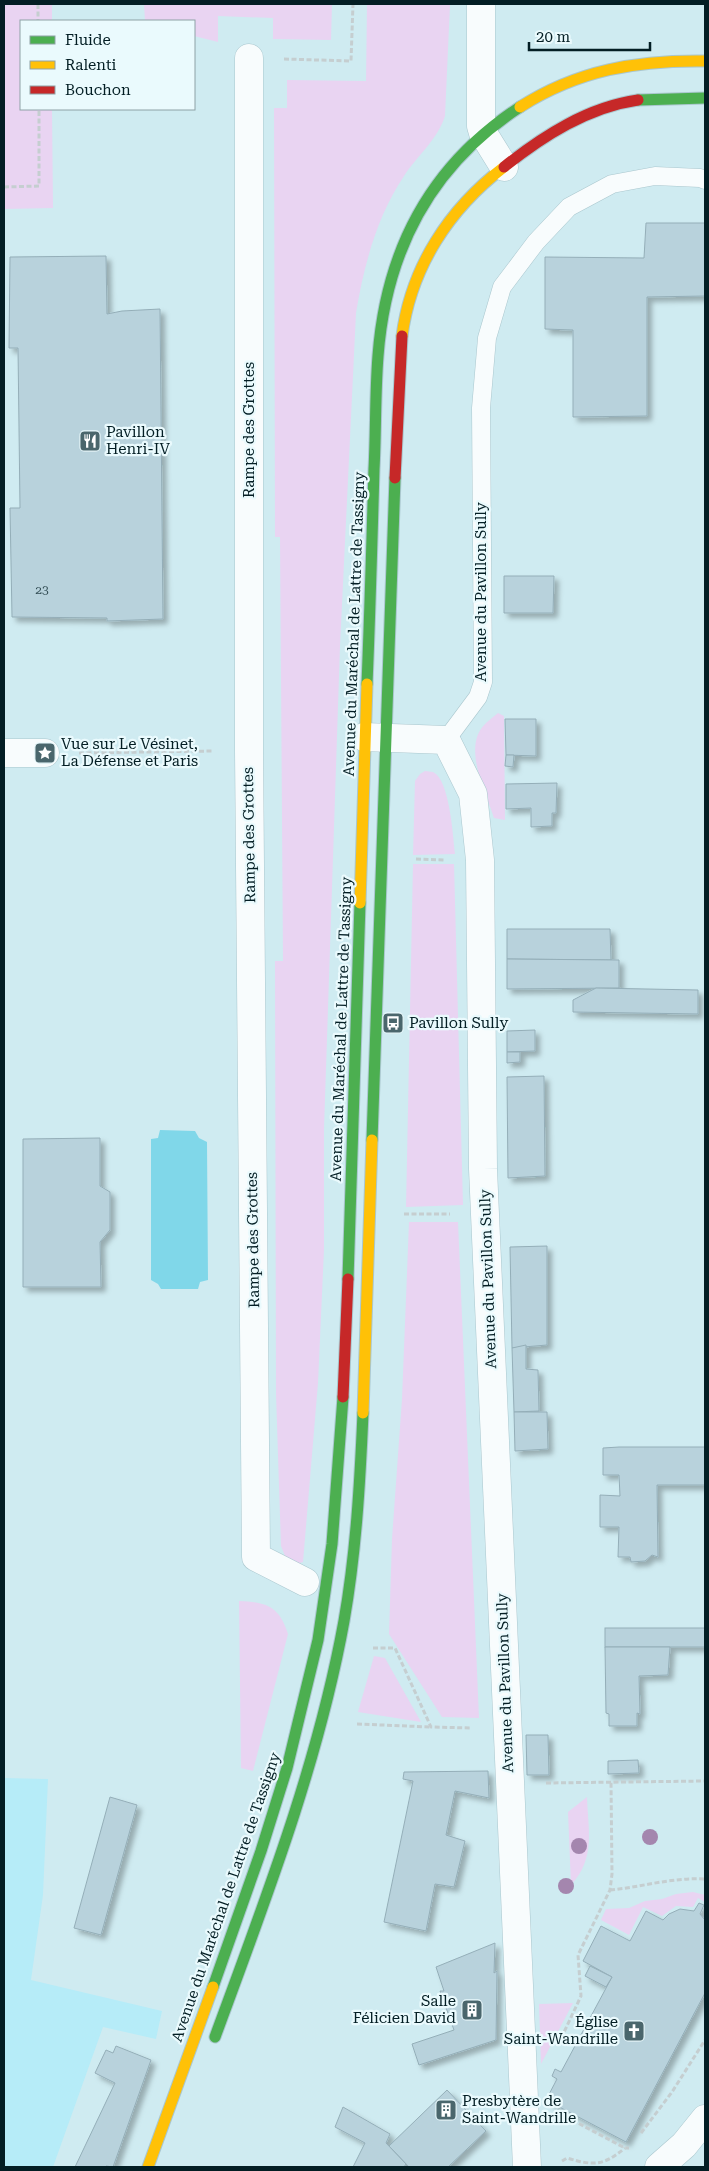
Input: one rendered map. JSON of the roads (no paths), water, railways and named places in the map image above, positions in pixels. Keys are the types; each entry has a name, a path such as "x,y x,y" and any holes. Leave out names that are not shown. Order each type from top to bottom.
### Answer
{"main road":[{"name":"Avenue du Maréchal de Lattre de Tassigny","path":"210,2051 263,1907 306,1778 339,1644 352,1563 360,1460 375,738 377,374 383,316 402,249 418,213 460,154 483,133 519,108 563,84 598,71 677,60 705,62"},
{"name":"Avenue du Maréchal de Lattre de Tassigny","path":"148,2167 261,1851 287,1768 308,1687 326,1591 338,1479 375,738 405,318 426,258 439,235 462,207 504,167 530,147 560,128 594,112 632,101 705,98"}],"street":[{"path":"481,4 481,126 483,133 504,167"},
{"name":"Rampe des Grottes","path":"249,58 249,751 256,1556 305,1582"},
{"path":"375,738 446,740"},
{"name":"Avenue du Pavillon Sully","path":"446,740 473,794 480,860 483,1169 527,2167"},
{"path":"4,753 45,753"},
{"path":"659,2167 684,2145 705,2120"}],"lane":[{"name":"Avenue du Pavillon Sully","path":"446,740 478,697 483,682 480,408 487,338 502,287 536,242 569,207 612,184 654,176 700,178 705,180"}],"place":[{"name":"Pavillon Henri-IV","path":"90,441"},
{"name":"Vue sur Le Vésinet, La Défense et Paris","path":"45,753"},
{"name":"Pavillon Sully","path":"393,1023"},
{"name":"Salle Félicien David","path":"472,2010"},
{"name":"Église Saint-Wandrille","path":"634,2031"},
{"name":"Presbytère de Saint-Wandrille","path":"446,2110"}]}
